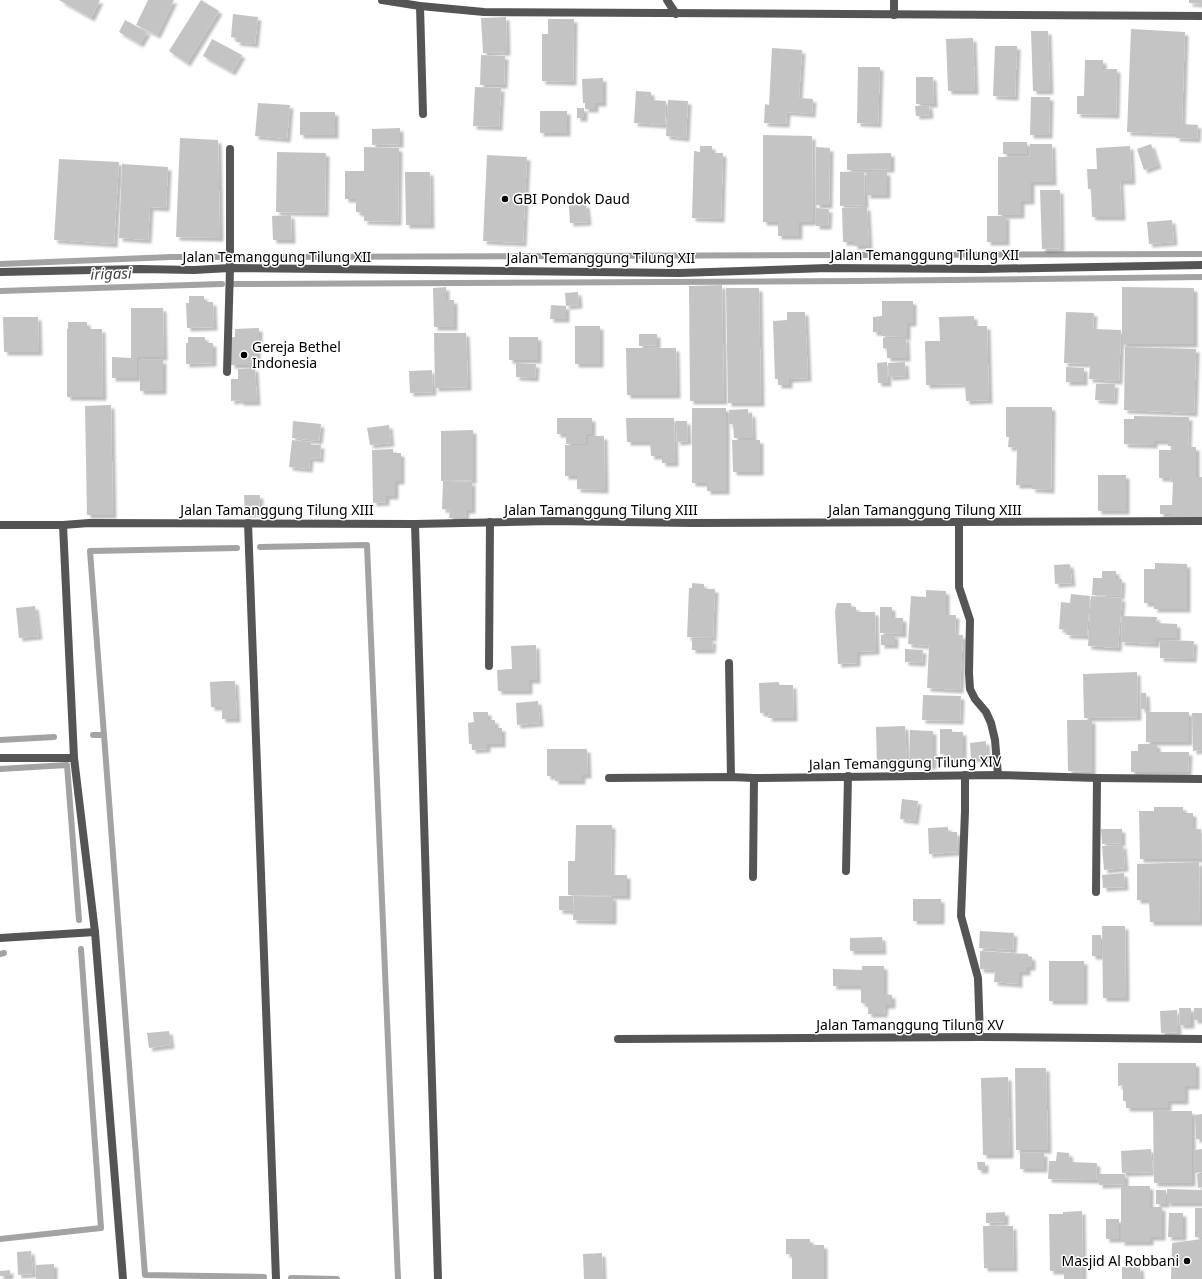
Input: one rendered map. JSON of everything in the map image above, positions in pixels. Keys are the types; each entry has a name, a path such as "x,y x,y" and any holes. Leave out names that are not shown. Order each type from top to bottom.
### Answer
{"street":[{"path":"382,0 420,6 484,12 554,11 676,14 1202,16"},
{"path":"667,0 676,14"},
{"path":"894,0 894,15"},
{"path":"420,6 423,114"},
{"path":"227,372 230,268 230,149"},
{"name":"Jalan Temanggung Tilung XII","path":"0,272 140,269 194,270 230,268 679,273 827,268 983,268 1202,264"},
{"name":"Jalan Tamanggung Tilung XIII","path":"0,525 63,525 89,522 415,524 552,521 692,523 959,523 1202,521"},
{"path":"489,666 490,522"},
{"path":"248,523 276,1279"},
{"path":"959,523 958,579 959,587 970,620 970,689 975,699 986,712 991,723 998,775"},
{"path":"415,524 438,1279"},
{"path":"63,525 74,758 95,932 123,1279"},
{"path":"729,663 731,777"},
{"path":"0,758 74,758"},
{"path":"965,775 961,916 978,978 980,1037"},
{"name":"Jalan Temanggung Tilung XIV","path":"609,778 998,775 1202,779"},
{"path":"846,871 848,776"},
{"path":"753,877 754,778"},
{"path":"1096,892 1098,778"},
{"path":"0,938 95,932"},
{"name":"Jalan Tamanggung Tilung XV","path":"618,1039 980,1037 1202,1039"}],"building":[{"path":"59,0 100,0 91,18"},
{"path":"148,0 174,0 157,35 136,25"},
{"path":"201,0 219,11 187,63 169,51"},
{"path":"1189,0 1202,0 1202,4 1189,3"},
{"path":"233,14 258,17 255,44 236,42 237,38 231,37"},
{"path":"506,17 507,52 483,53 481,18"},
{"path":"548,19 574,19 573,82 542,81 542,34 548,34"},
{"path":"125,20 147,32 140,44 119,32"},
{"path":"1131,29 1185,32 1182,124 1198,125 1197,139 1176,138 1176,134 1127,132"},
{"path":"1031,31 1048,31 1050,91 1033,91"},
{"path":"973,38 975,91 948,91 946,39"},
{"path":"212,39 242,55 232,72 203,56"},
{"path":"995,46 1017,46 1015,97 993,96"},
{"path":"772,48 802,50 799,98 813,99 812,114 787,112 786,124 764,123 765,104 769,105"},
{"path":"481,55 505,56 504,85 480,85"},
{"path":"1085,60 1103,60 1103,69 1117,69 1116,115 1077,114 1077,96 1084,96"},
{"path":"858,67 880,67 878,124 857,123"},
{"path":"916,77 933,77 934,104 916,104"},
{"path":"603,78 603,103 595,103 595,109 585,109 585,103 583,103 582,79"},
{"path":"475,87 501,88 499,127 473,126"},
{"path":"636,91 651,92 651,100 666,101 665,125 634,123"},
{"path":"1031,97 1050,97 1049,135 1030,135"},
{"path":"668,100 688,101 686,138 666,136"},
{"path":"258,103 290,105 287,139 255,136"},
{"path":"929,105 930,115 916,116 915,106"},
{"path":"577,108 584,108 584,118 577,118"},
{"path":"540,111 567,111 567,133 540,133"},
{"path":"300,112 335,112 335,135 300,135"},
{"path":"400,128 400,144 372,145 372,129"},
{"path":"763,135 812,136 813,222 799,222 799,236 778,236 778,222 763,222"},
{"path":"180,138 218,140 220,238 176,237"},
{"path":"1003,142 1027,142 1027,154 1003,154"},
{"path":"1030,144 1052,144 1053,182 1031,182 1031,201 1021,201 1021,215 998,215 998,157 1030,157"},
{"path":"1151,144 1158,165 1144,170 1137,149"},
{"path":"700,146 712,146 712,153 723,153 721,219 692,218 694,151 700,152"},
{"path":"1130,146 1132,181 1120,181 1122,217 1092,217 1091,189 1088,189 1087,169 1097,169 1096,148"},
{"path":"364,147 399,148 398,222 364,221 364,213 356,212 356,199 345,199 345,171 364,171"},
{"path":"816,147 830,148 829,205 816,205"},
{"path":"277,152 326,153 325,213 276,212"},
{"path":"891,153 891,169 847,170 847,154"},
{"name":"GBI Pondok Daud","path":"487,155 527,157 523,243 483,241"},
{"path":"59,159 119,162 114,244 54,240"},
{"path":"122,164 168,167 166,208 150,207 148,240 119,238"},
{"path":"864,171 865,205 840,206 840,172"},
{"path":"405,172 430,172 431,225 406,225"},
{"path":"867,172 887,172 887,195 867,195"},
{"path":"1040,190 1060,190 1061,248 1042,249"},
{"path":"586,204 588,222 570,223 569,205"},
{"path":"867,207 869,246 854,246 854,242 843,242 842,208"},
{"path":"816,208 829,209 828,226 816,226"},
{"path":"291,215 292,240 273,240 272,216"},
{"path":"987,216 1006,216 1006,242 987,242"},
{"path":"1172,220 1174,242 1149,244 1147,222"},
{"path":"722,285 724,401 690,401 689,286"},
{"path":"446,287 446,300 454,300 454,327 434,327 433,288"},
{"path":"1122,287 1194,288 1194,344 1122,344"},
{"path":"726,288 759,288 761,403 728,403"},
{"path":"578,292 579,305 566,306 565,293"},
{"path":"189,296 204,296 204,302 213,302 214,327 187,328 186,303 189,303"},
{"path":"882,301 913,301 913,323 907,323 907,337 881,336 881,332 873,332 873,317 882,316"},
{"path":"551,305 566,306 566,319 550,319"},
{"path":"131,308 163,308 164,357 137,357 137,378 112,378 112,357 131,358"},
{"path":"787,312 805,312 808,378 789,379 789,385 778,385 778,379 775,379 773,321 787,320"},
{"path":"1066,312 1094,313 1093,329 1121,330 1119,381 1089,379 1090,364 1064,363"},
{"path":"974,316 974,326 987,326 989,400 966,401 965,384 926,385 925,341 940,341 939,317"},
{"path":"3,317 38,317 39,352 4,352"},
{"path":"68,322 87,322 87,329 102,329 103,397 67,397"},
{"path":"575,326 600,326 600,364 575,364"},
{"name":"Gereja Bethel Indonesia","path":"259,328 257,365 231,365 231,337 235,337 235,329"},
{"path":"434,333 466,333 468,387 435,388"},
{"path":"639,334 657,334 657,345 639,346"},
{"path":"188,337 205,337 205,343 213,343 213,363 186,364 186,343 188,343"},
{"path":"509,337 538,337 538,360 509,360"},
{"path":"883,338 906,338 907,358 887,358 887,349 883,348"},
{"path":"1125,347 1196,349 1194,413 1124,410"},
{"path":"626,348 676,348 677,395 627,395"},
{"path":"140,360 163,360 163,391 140,391"},
{"path":"887,362 888,383 878,383 877,363"},
{"path":"905,362 906,376 889,377 888,363"},
{"path":"516,363 536,364 535,378 516,377"},
{"path":"1066,367 1084,368 1084,382 1066,382"},
{"path":"255,368 257,402 240,402 240,400 231,401 231,379 238,379 238,369"},
{"path":"432,370 433,392 410,393 409,371"},
{"path":"1096,384 1115,384 1114,401 1095,400"},
{"path":"111,405 113,515 87,515 85,406"},
{"path":"1006,407 1052,407 1051,490 1032,489 1032,485 1016,485 1017,448 1008,447 1009,437 1006,437"},
{"path":"692,408 726,408 726,491 707,491 707,483 692,483"},
{"path":"748,409 748,414 752,413 753,438 734,438 733,424 729,424 729,410"},
{"path":"1134,416 1189,417 1188,447 1196,447 1196,477 1202,477 1202,518 1172,517 1172,514 1160,514 1160,505 1172,505 1173,482 1170,482 1171,478 1159,478 1159,450 1171,450 1171,446 1168,446 1168,441 1154,441 1154,445 1124,444 1124,419 1134,419"},
{"path":"557,418 592,418 592,434 586,434 586,444 566,444 566,434 557,434"},
{"path":"626,418 674,418 675,463 662,463 662,456 651,456 650,442 627,442"},
{"path":"293,421 321,424 319,441 292,438"},
{"path":"676,421 687,421 688,441 677,442"},
{"path":"389,425 391,443 370,445 367,428"},
{"path":"473,430 473,480 441,481 441,431"},
{"path":"588,436 604,436 605,490 577,489 577,476 565,476 565,445 588,445"},
{"path":"292,440 311,442 311,445 321,445 320,459 310,458 309,469 289,467"},
{"path":"732,440 760,440 760,472 733,472"},
{"path":"393,449 393,453 401,453 401,481 395,481 395,496 386,496 386,502 373,503 372,450"},
{"path":"1098,475 1126,475 1126,511 1098,511"},
{"path":"443,481 472,482 472,510 466,510 465,518 449,518 450,510 442,509"},
{"path":"244,495 260,495 259,513 245,514"},
{"path":"1155,563 1187,564 1187,609 1154,609 1154,603 1144,603 1144,569 1155,569"},
{"path":"1070,564 1072,583 1055,584 1054,565"},
{"path":"1102,571 1116,571 1116,579 1122,579 1121,596 1092,595 1093,578 1102,578"},
{"path":"692,583 704,584 704,589 715,589 713,638 687,637 689,588 692,588"},
{"path":"926,590 946,591 946,615 956,615 955,635 963,635 960,690 927,688 929,646 908,644 911,596 926,597"},
{"path":"1071,594 1090,596 1087,636 1066,635 1067,630 1059,629 1061,602 1070,603"},
{"path":"1091,596 1122,598 1118,648 1088,646"},
{"path":"837,603 851,603 851,607 856,607 856,612 875,612 876,651 857,652 857,663 838,664 835,611"},
{"path":"35,606 39,636 19,638 16,608"},
{"path":"880,607 892,607 892,618 903,618 903,634 880,633"},
{"path":"1122,616 1157,617 1156,623 1177,624 1177,638 1156,638 1156,644 1121,642"},
{"path":"881,635 895,635 895,645 881,645"},
{"path":"692,640 713,640 712,650 692,650"},
{"path":"1160,640 1194,641 1193,659 1160,658"},
{"path":"536,645 537,680 529,680 529,691 498,691 497,670 512,669 511,646"},
{"path":"905,649 923,650 922,663 905,662"},
{"path":"1137,672 1138,717 1084,718 1083,674"},
{"path":"235,681 237,719 222,719 222,707 211,707 210,682"},
{"path":"779,682 779,685 793,685 794,718 768,718 769,713 760,713 759,683"},
{"path":"1141,693 1146,693 1147,709 1141,709"},
{"path":"923,695 961,696 960,721 922,720"},
{"path":"538,701 540,723 517,725 516,703"},
{"path":"473,712 488,712 488,720 495,720 495,728 502,728 502,744 487,744 487,749 472,750 472,744 469,744 468,723 474,722"},
{"path":"1146,712 1189,712 1189,742 1146,742"},
{"path":"1192,713 1202,713 1202,750 1193,751"},
{"path":"1067,720 1092,720 1092,772 1068,771"},
{"path":"905,726 907,764 877,765 876,727"},
{"path":"940,729 952,729 952,732 963,732 963,759 949,759 948,754 940,754"},
{"path":"910,730 933,731 933,766 910,765"},
{"path":"986,741 987,758 971,759 970,743"},
{"path":"1138,744 1157,744 1157,752 1189,752 1188,772 1131,772 1131,751 1138,751"},
{"path":"547,749 587,749 588,775 582,775 582,781 555,781 554,776 547,776"},
{"path":"902,799 918,801 915,821 900,819"},
{"path":"1154,807 1183,807 1183,813 1193,813 1193,829 1201,829 1202,859 1140,859 1139,811 1154,811"},
{"path":"576,825 612,825 611,875 627,875 627,896 568,895 568,861 575,861"},
{"path":"948,827 948,832 957,832 958,852 929,854 928,828"},
{"path":"1101,829 1122,829 1122,843 1102,844"},
{"path":"1123,845 1125,868 1104,870 1102,846"},
{"path":"1199,862 1200,922 1150,922 1149,900 1137,900 1137,864"},
{"path":"1124,873 1125,887 1103,888 1102,875"},
{"path":"559,896 573,896 573,911 559,910"},
{"path":"574,896 613,897 613,921 573,920"},
{"path":"913,899 941,899 941,921 913,921"},
{"path":"1102,926 1125,926 1126,998 1103,998"},
{"path":"980,931 1014,933 1013,950 979,948"},
{"path":"1092,935 1101,935 1101,956 1092,956"},
{"path":"882,937 883,951 850,951 850,938"},
{"path":"980,951 1028,954 1028,956 1032,957 1032,967 1027,967 1027,972 1019,972 1019,984 994,982 995,970 980,969"},
{"path":"1049,961 1084,961 1084,1001 1049,1001"},
{"path":"862,966 884,966 884,994 892,995 892,1005 885,1005 884,1014 868,1014 868,1004 861,1003 861,986 833,986 833,969 862,970"},
{"path":"1179,1008 1191,1008 1191,1025 1180,1025"},
{"path":"1194,1008 1202,1008 1202,1020 1194,1020"},
{"path":"1177,1010 1178,1032 1161,1033 1160,1011"},
{"path":"169,1031 171,1045 149,1048 147,1033"},
{"path":"1118,1063 1196,1063 1196,1086 1185,1086 1185,1101 1168,1101 1168,1108 1126,1108 1126,1101 1123,1101 1123,1085 1118,1086"},
{"path":"1015,1068 1046,1068 1048,1150 1016,1150"},
{"path":"1008,1077 1010,1155 983,1155 981,1078"},
{"path":"1153,1111 1192,1111 1192,1183 1154,1183"},
{"path":"1202,1114 1202,1139 1196,1139 1195,1115"},
{"path":"1151,1149 1153,1172 1122,1173 1121,1151"},
{"path":"1202,1149 1202,1172 1195,1173 1195,1150"},
{"path":"1057,1152 1069,1153 1070,1162 1097,1163 1096,1180 1048,1179 1049,1161 1056,1161"},
{"path":"1020,1153 1044,1153 1044,1169 1020,1169"},
{"path":"977,1162 985,1162 985,1170 978,1170"},
{"path":"1099,1174 1125,1174 1125,1184 1099,1185"},
{"path":"1197,1174 1202,1174 1202,1187 1198,1188"},
{"path":"1121,1186 1150,1186 1150,1207 1162,1207 1162,1237 1150,1237 1150,1242 1121,1242"},
{"path":"1167,1189 1202,1190 1202,1203 1167,1203"},
{"path":"1156,1190 1166,1190 1166,1204 1156,1204"},
{"path":"1195,1208 1202,1208 1202,1238 1195,1237"},
{"path":"1082,1211 1083,1279 1064,1279 1064,1271 1050,1271 1049,1214 1063,1214 1063,1212"},
{"path":"1005,1212 1005,1222 986,1223 986,1213"},
{"path":"1169,1213 1183,1213 1183,1237 1168,1237"},
{"path":"1106,1219 1119,1219 1119,1239 1106,1239"},
{"path":"983,1226 1013,1226 1014,1268 984,1268"},
{"path":"786,1239 810,1239 810,1245 824,1245 824,1279 792,1279 792,1254 786,1254"},
{"name":"Masjid Al Robbani","path":"1202,1239 1202,1279 1171,1279 1172,1243"},
{"path":"31,1251 33,1274 18,1275 17,1252"},
{"path":"602,1253 603,1279 584,1279 583,1254"},
{"path":"54,1264 54,1279 36,1279 36,1265"},
{"path":"1122,1267 1140,1267 1141,1279 1122,1279"},
{"path":"10,1270 10,1276 0,1276 0,1271"}],"waterway":[{"path":"233,257 1202,254"},
{"name":"irigasi","path":"0,264 171,257 221,257"},
{"path":"230,284 858,281 1202,277"},
{"name":"irigasi","path":"0,291 222,284"},
{"path":"260,547 367,545 398,1279"},
{"path":"237,548 90,551 145,1275 264,1277"},
{"path":"93,735 104,735"},
{"path":"0,740 54,737"},
{"path":"0,769 67,765 79,920"},
{"path":"0,1239 101,1228 81,949"},
{"path":"0,954 4,953"},
{"path":"291,1278 337,1279"}],"place":[{"name":"GBI Pondok Daud","path":"505,199"},
{"name":"Gereja Bethel Indonesia","path":"244,355"},
{"name":"Masjid Al Robbani","path":"1187,1261"}]}
